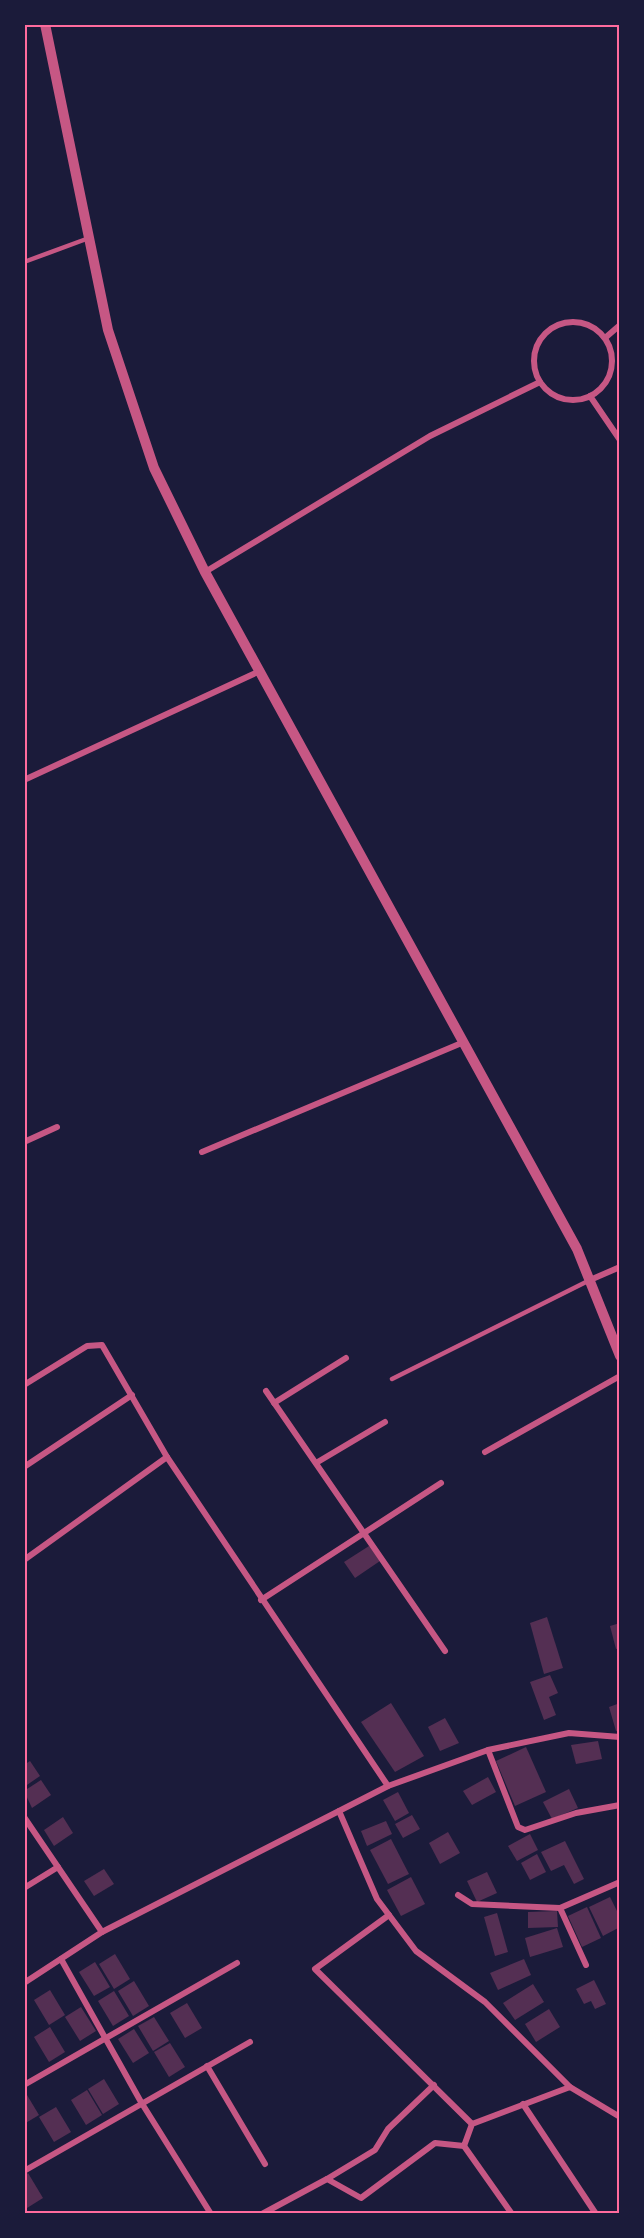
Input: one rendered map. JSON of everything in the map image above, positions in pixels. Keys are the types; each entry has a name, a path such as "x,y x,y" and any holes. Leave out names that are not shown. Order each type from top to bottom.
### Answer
{"street":[{"path":"45,24 108,330 154,468 205,572 577,1249 620,1356"},
{"path":"570,322 583,323 595,329 605,338 612,364 601,388 590,396 579,399 557,397 540,382 535,370 536,350 546,333 557,325 570,322"},
{"path":"605,338 620,325"},
{"path":"205,572 430,436 540,382"},
{"path":"590,396 620,440"},
{"path":"24,780 260,671"},
{"path":"202,1152 464,1042"},
{"path":"24,1142 57,1127"},
{"path":"590,1280 620,1267"},
{"path":"24,1385 87,1346 102,1345 167,1457 388,1786"},
{"path":"274,1403 346,1358"},
{"path":"485,1452 620,1376"},
{"path":"266,1391 445,1651"},
{"path":"24,1467 132,1395"},
{"path":"316,1463 385,1422"},
{"path":"24,1560 167,1457"},
{"path":"261,1600 441,1483"},
{"path":"24,1983 102,1932 388,1786 488,1750 569,1733 620,1737"},
{"path":"488,1750 518,1827 525,1830 576,1813 620,1805"},
{"path":"339,1811 377,1899 416,1951 485,2002 570,2086 620,2117"},
{"path":"24,1817 27,1827 58,1867 102,1932"},
{"path":"24,1888 58,1867"},
{"path":"458,1895 471,1904 560,1908 620,1882"},
{"path":"560,1908 586,1965"},
{"path":"389,1915 315,1969 472,2124"},
{"path":"61,1959 141,2102 211,2214"},
{"path":"24,2085 237,1963"},
{"path":"24,2170 250,2042"},
{"path":"207,2066 266,2164"},
{"path":"262,2214 375,2150 388,2129 434,2085"},
{"path":"464,2146 472,2124 570,2086"},
{"path":"524,2104 596,2214"},
{"path":"327,2179 361,2198 435,2143 464,2146 512,2214"}],"lane":[{"path":"24,262 89,238"},
{"path":"392,1379 590,1280"}],"building":[{"path":"369,1546 380,1561 355,1578 344,1562"},
{"path":"547,1617 563,1668 544,1674 530,1623"},
{"path":"620,1623 620,1648 616,1649 610,1626"},
{"path":"550,1675 558,1693 549,1697 556,1715 544,1720 530,1682"},
{"path":"391,1703 424,1756 395,1772 361,1722"},
{"path":"620,1703 620,1730 616,1731 609,1707"},
{"path":"445,1718 459,1743 440,1751 428,1727"},
{"path":"598,1741 602,1759 576,1764 571,1745"},
{"path":"526,1747 546,1792 515,1806 496,1761"},
{"path":"30,1761 40,1776 24,1787 24,1765"},
{"path":"488,1777 496,1792 472,1805 463,1791"},
{"path":"41,1780 51,1795 32,1808 24,1791"},
{"path":"569,1789 578,1808 552,1819 543,1802"},
{"path":"398,1792 409,1813 395,1821 383,1800"},
{"path":"412,1815 420,1829 403,1838 395,1824"},
{"path":"63,1817 73,1833 54,1846 44,1830"},
{"path":"386,1821 392,1834 367,1846 361,1831"},
{"path":"448,1832 460,1853 440,1864 429,1843"},
{"path":"530,1834 538,1850 517,1861 508,1846"},
{"path":"391,1839 409,1874 388,1884 370,1850"},
{"path":"565,1841 584,1879 574,1884 564,1865 551,1871 541,1852"},
{"path":"537,1854 546,1872 530,1880 521,1863"},
{"path":"104,1869 114,1884 94,1896 84,1881"},
{"path":"487,1872 497,1893 477,1902 467,1881"},
{"path":"411,1877 425,1904 401,1916 387,1890"},
{"path":"610,1897 620,1917 620,1927 603,1936 589,1907"},
{"path":"587,1907 601,1938 582,1947 568,1916"},
{"path":"557,1911 558,1927 528,1928 528,1912"},
{"path":"497,1913 508,1952 495,1956 484,1917"},
{"path":"557,1928 563,1947 530,1957 525,1938"},
{"path":"115,1954 130,1979 114,1989 99,1964"},
{"path":"524,1959 531,1975 498,1990 490,1973"},
{"path":"95,1962 110,1987 94,1996 79,1972"},
{"path":"594,1980 606,2004 595,2009 591,2001 584,2004 576,1989"},
{"path":"134,1981 149,2006 133,2016 118,1991"},
{"path":"533,1984 544,2002 515,2020 503,2003"},
{"path":"50,1990 65,2015 49,2025 34,2000"},
{"path":"114,1991 129,2016 113,2026 98,2001"},
{"path":"187,2003 202,2028 185,2038 170,2013"},
{"path":"81,2007 96,2031 80,2041 65,2017"},
{"path":"549,2009 560,2027 536,2042 525,2024"},
{"path":"154,2017 169,2041 153,2051 138,2026"},
{"path":"50,2027 65,2052 49,2062 34,2037"},
{"path":"134,2029 149,2053 133,2063 118,2039"},
{"path":"170,2043 185,2067 169,2077 154,2052"},
{"path":"104,2079 119,2104 103,2114 88,2089"},
{"path":"24,2090 39,2115 24,2124"},
{"path":"87,2090 102,2115 86,2125 71,2100"},
{"path":"56,2107 71,2132 54,2142 39,2117"},
{"path":"28,2173 43,2198 27,2208 24,2203 24,2176"}]}
